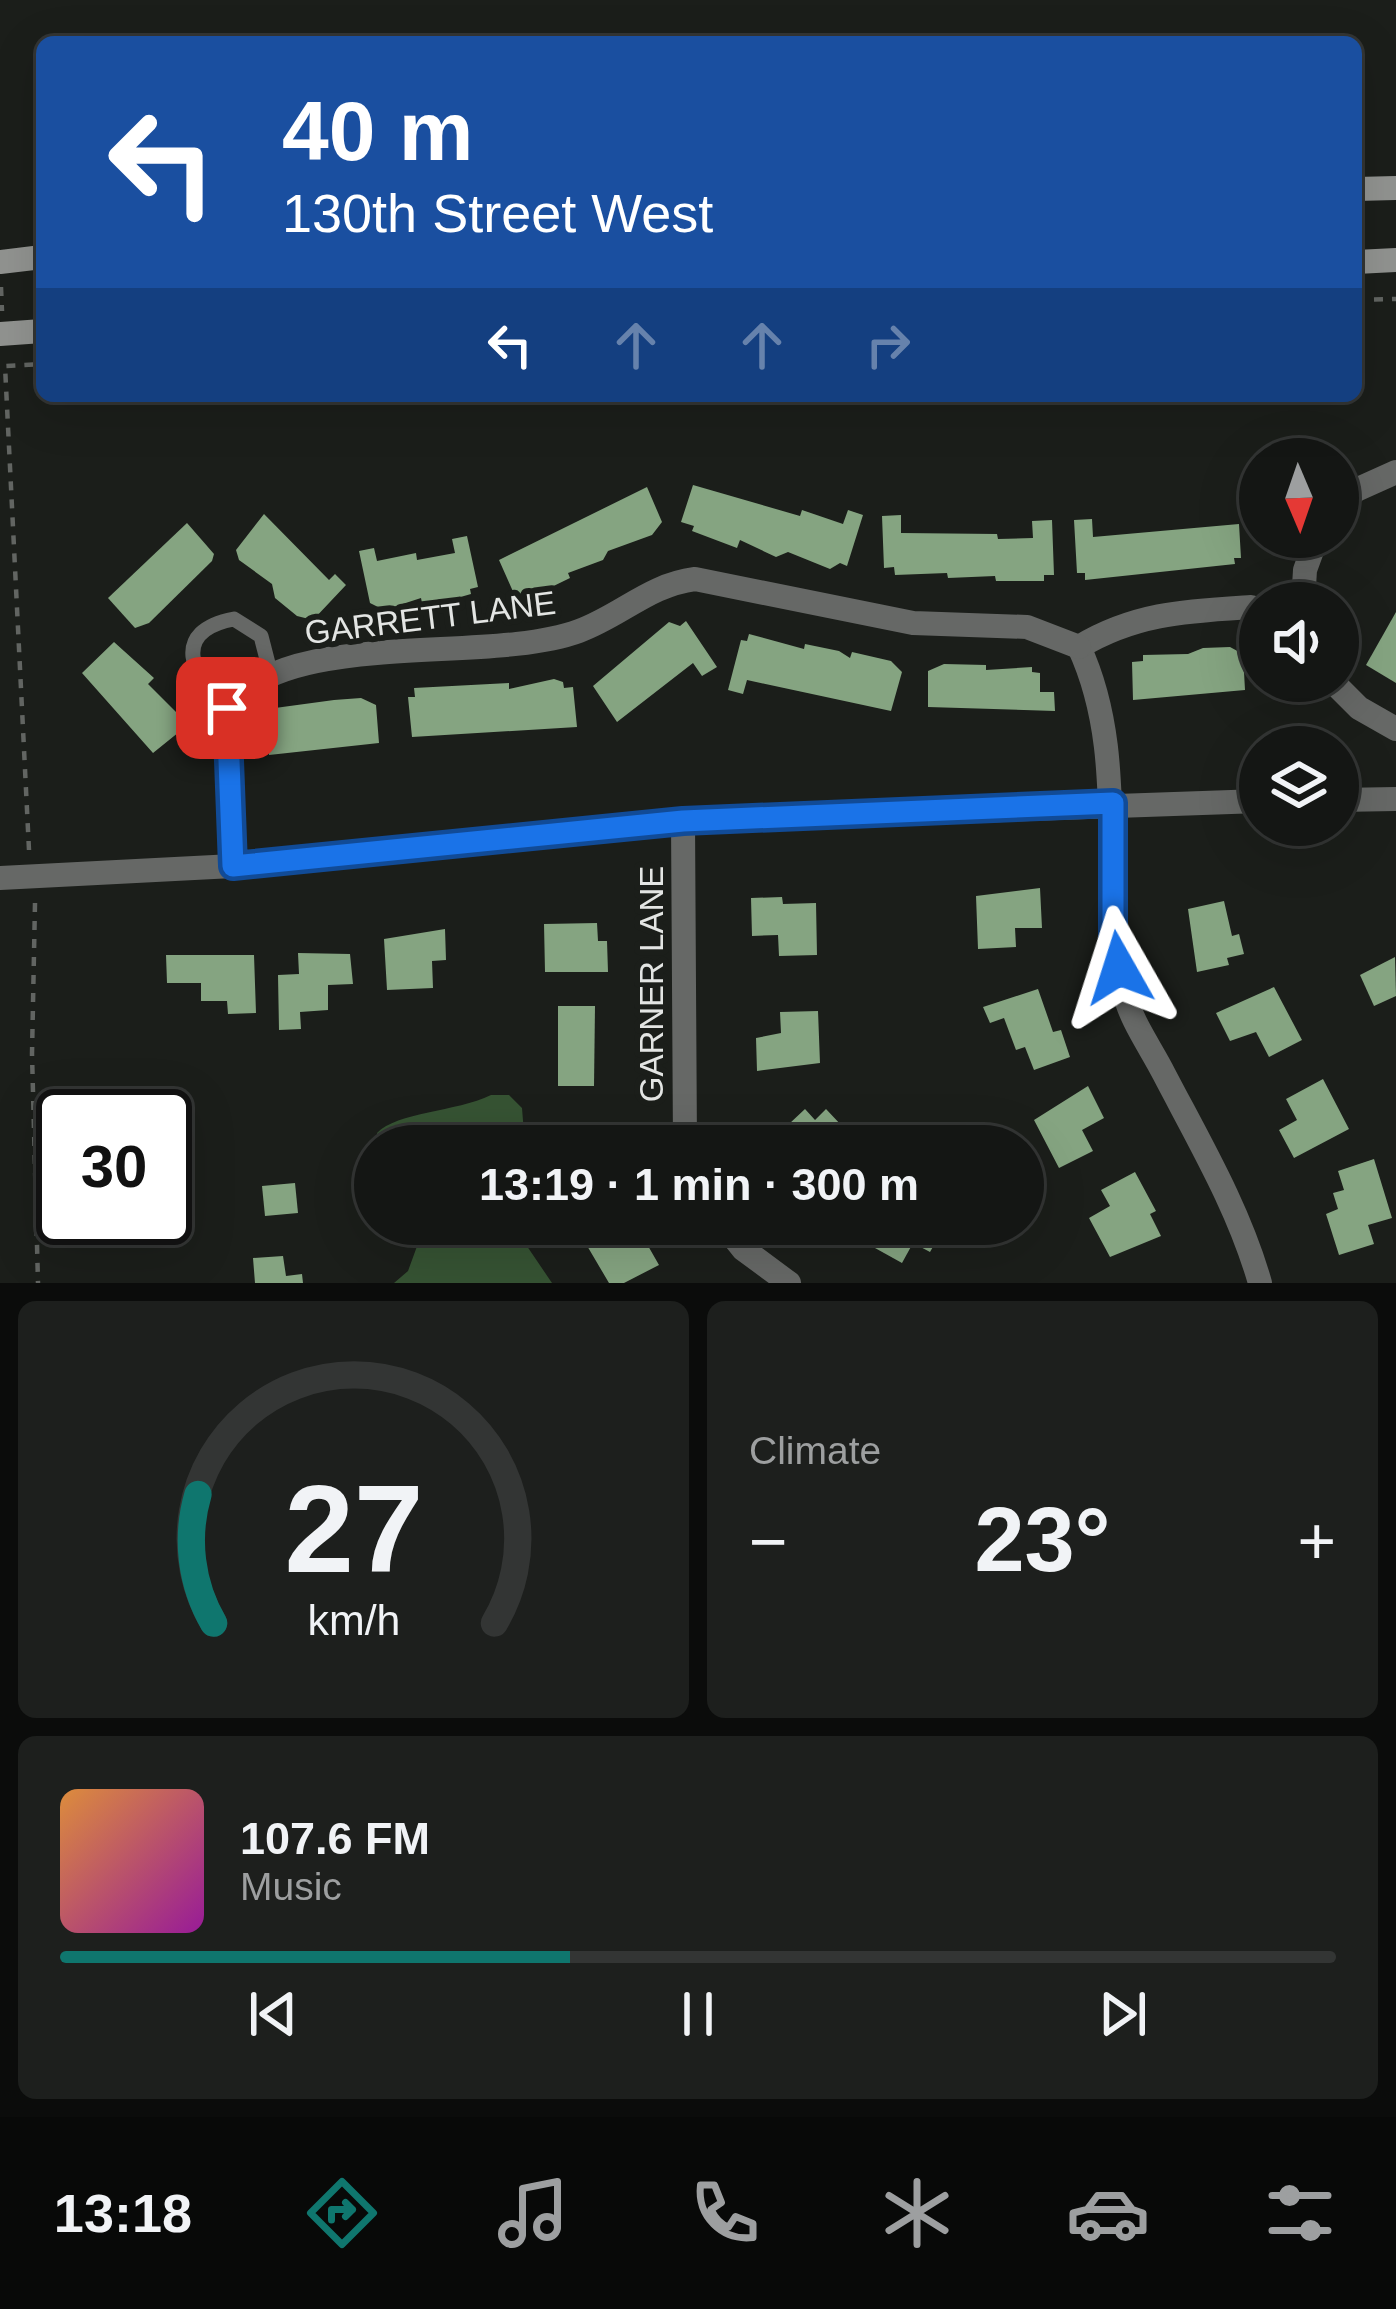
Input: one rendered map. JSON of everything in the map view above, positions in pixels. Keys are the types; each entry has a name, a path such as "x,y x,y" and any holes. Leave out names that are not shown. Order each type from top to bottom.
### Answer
{"main road":[{"path":"1362,189 1396,188"},
{"path":"0,262 36,258"},
{"path":"1362,262 1396,260"},
{"path":"0,334 36,331"}],"street":[{"path":"1359,488 1396,472"},
{"name":"GARRETT LANE","path":"227,708 271,675 323,660 516,644 580,631 664,583 695,579 913,623 1027,627 1079,647"},
{"path":"1239,608 1157,614 1117,623 1079,647 1092,674 1109,752 1113,938 1125,998 1245,1230 1260,1283"},
{"path":"1353,702 1396,729"},
{"path":"227,708 233,866"},
{"path":"1359,800 1396,799"},
{"path":"0,878 233,866 683,821 1239,801"},
{"name":"GARNER LANE","path":"683,821 685,1125"},
{"path":"740,1245 789,1283"}],"lane":[{"path":"227,708 196,677 192,652 199,637 216,623 235,620 262,636 271,675"}],"path":[{"path":"1362,300 1396,299"},
{"path":"36,364 2,366 32,877 38,1283"}],"green space":[{"path":"491,1095 509,1095 522,1108 523,1125 389,1125 413,1116"},
{"path":"417,1245 526,1245 552,1283 394,1283 408,1271"}],"building":[{"path":"693,485 843,524 848,510 863,515 847,566 840,563 830,569 788,552 776,557 740,540 737,548 692,531 694,526 681,522"},
{"path":"647,487 662,522 652,535 608,551 603,560 568,573 570,578 531,597 515,596 499,560"},
{"path":"264,514 329,580 335,574 346,585 313,620 297,616 275,598 272,584 239,560 236,550"},
{"path":"901,515 901,533 997,534 998,539 1033,538 1032,521 1052,520 1054,575 1044,575 1044,581 996,581 995,576 948,578 947,573 895,575 894,567 884,568 882,516"},
{"path":"1092,519 1093,537 1239,524 1239,558 1234,558 1235,564 1085,580 1085,573 1077,573 1074,520"},
{"path":"187,523 214,554 212,561 149,623 135,628 108,598"},
{"path":"467,536 478,587 470,589 471,594 436,604 422,603 421,598 384,610 370,603 359,551 374,548 377,561 416,553 417,560 455,553 452,539"},
{"path":"1396,612 1396,683 1366,665"},
{"path":"686,621 717,667 702,676 693,663 617,722 593,686 669,622 680,626"},
{"path":"749,634 804,649 805,644 839,651 850,658 852,652 891,661 902,672 891,711 747,680 743,694 728,690 741,640 747,641"},
{"path":"114,642 154,678 148,684 181,717 176,720 184,728 153,753 82,673"},
{"path":"1230,647 1239,652 1239,691 1133,700 1132,662 1143,661 1143,655 1188,654 1203,648"},
{"path":"944,664 986,665 986,670 1032,667 1032,672 1040,673 1040,692 1054,692 1055,711 928,707 928,671"},
{"path":"554,679 563,682 564,688 573,687 577,727 412,737 408,697 415,697 414,688 509,683 509,689"},
{"path":"361,698 376,705 379,743 269,755 268,715 275,715 275,708"},
{"path":"1040,888 1042,928 1015,928 1016,947 978,949 976,896"},
{"path":"782,897 783,904 816,903 817,955 779,956 778,935 752,936 751,898"},
{"path":"1224,901 1232,936 1239,934 1244,954 1227,958 1229,965 1197,972 1188,909"},
{"path":"597,923 598,941 607,941 608,972 545,972 544,924"},
{"path":"445,929 446,960 432,961 433,988 387,990 384,939"},
{"path":"298,953 350,954 353,984 328,985 328,1010 300,1012 301,1029 279,1030 278,975 299,974"},
{"path":"166,955 254,955 256,1013 228,1014 227,1001 201,1001 201,983 167,983"},
{"path":"1395,957 1396,996 1374,1006 1360,975"},
{"path":"1274,987 1302,1040 1269,1057 1256,1032 1230,1041 1216,1013"},
{"path":"1038,989 1053,1032 1061,1030 1070,1057 1034,1070 1025,1047 1016,1050 1004,1018 990,1023 983,1007"},
{"path":"558,1006 595,1006 594,1086 558,1086"},
{"path":"818,1011 820,1063 757,1071 756,1038 781,1033 780,1012"},
{"path":"1323,1079 1349,1129 1294,1158 1279,1130 1297,1120 1286,1099"},
{"path":"1088,1086 1104,1118 1082,1130 1093,1151 1059,1168 1044,1139 1044,1125 1034,1120"},
{"path":"805,1109 815,1120 826,1109 841,1125 790,1125"},
{"path":"1374,1159 1392,1218 1368,1225 1374,1244 1339,1255 1326,1214 1338,1209 1333,1193 1344,1190 1338,1171"},
{"path":"1135,1172 1156,1211 1150,1214 1161,1236 1110,1257 1089,1218 1110,1206 1101,1190"},
{"path":"295,1183 298,1213 265,1216 262,1186"},
{"path":"587,1245 648,1245 659,1265 624,1283 609,1283"},
{"path":"870,1245 912,1245 902,1263"},
{"path":"283,1256 286,1276 302,1274 303,1283 255,1283 253,1258"}],"route":[{"path":"227,708 224,725 233,866 683,821 1113,803 1113,938 1119,968"}]}
